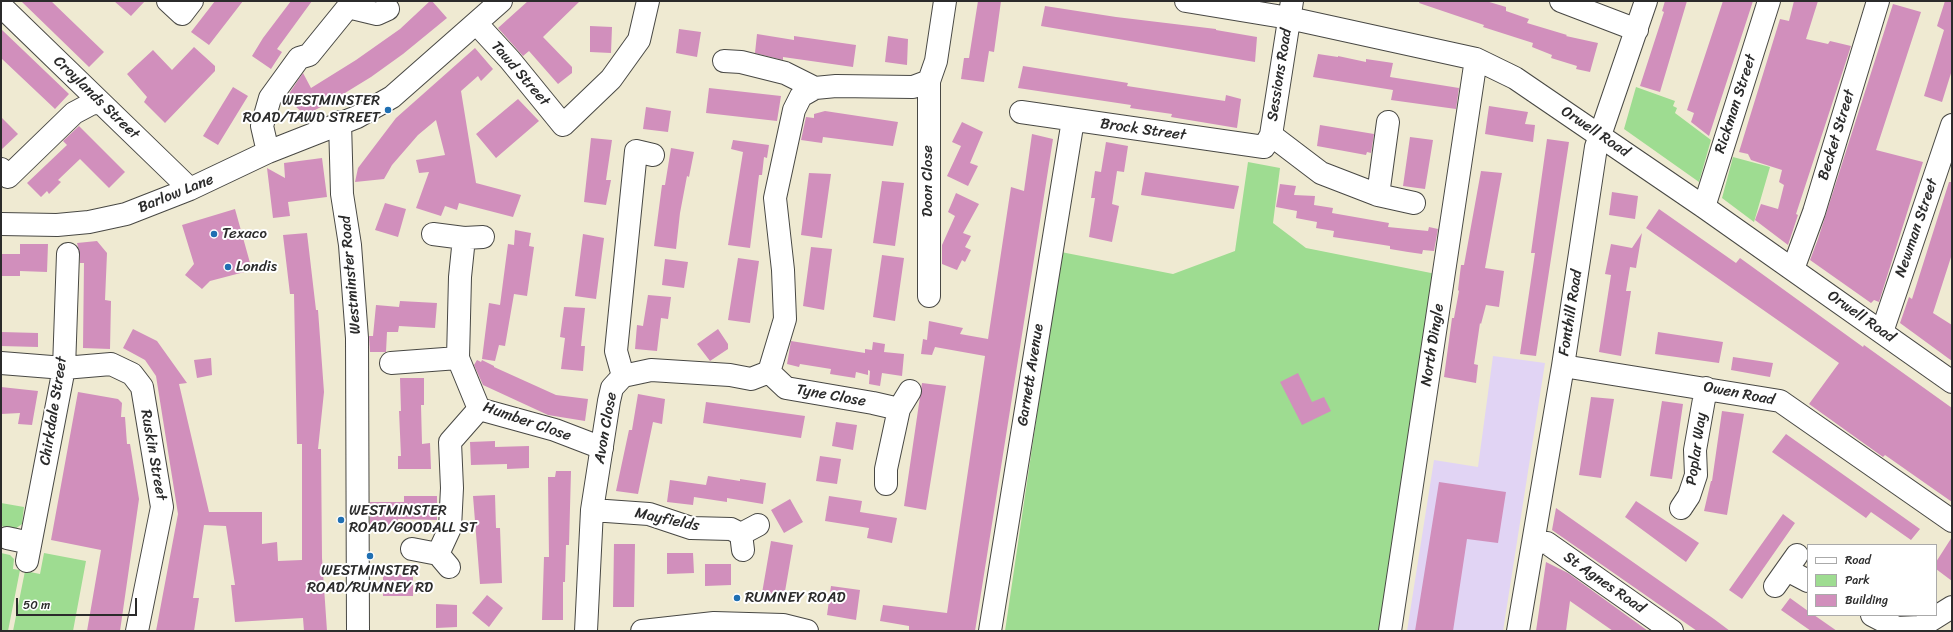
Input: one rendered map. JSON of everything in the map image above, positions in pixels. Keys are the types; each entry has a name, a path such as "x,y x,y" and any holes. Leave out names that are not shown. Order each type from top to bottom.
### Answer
{"street":[{"path":"168,1 182,14 192,1"},
{"path":"340,122 357,117 392,97 501,1"},
{"name":"Tawd Street","path":"476,23 510,60 563,125 611,80 638,40 648,1"},
{"path":"623,376 651,370 751,379 769,372 785,319 783,270 775,198 794,110 801,96 814,88 836,86 913,87 928,81 936,61 945,1"},
{"name":"Orwell Road","path":"1186,1 1291,9 1476,59 1515,78 1704,207 1952,382"},
{"path":"1561,1 1637,30"},
{"name":"Fonthill Road","path":"1518,631 1563,366 1596,147 1646,1"},
{"name":"Rickman Street","path":"1704,207 1769,1"},
{"name":"Becket Street","path":"1793,269 1814,212 1878,1"},
{"name":"Croylands Street","path":"1,6 190,189"},
{"path":"268,152 262,126 270,98 299,58 309,55 348,7 377,14 388,9"},
{"name":"Sessions Road","path":"1268,141 1291,9"},
{"path":"736,55 785,73 814,88"},
{"name":"North Dingle","path":"1390,631 1476,59"},
{"name":"Doon Close","path":"928,81 935,288"},
{"path":"1,169 8,177 74,113 90,104 100,102"},
{"name":"Brock Street","path":"1021,112 1073,120 1268,141"},
{"name":"Garnett Avenue","path":"990,631 1073,120"},
{"name":"Barlow Lane","path":"1,224 57,224 89,222 126,214 190,189 268,152 340,122"},
{"name":"Westminster Road","path":"340,122 342,194 350,245 357,338 358,631"},
{"path":"1378,195 1388,122"},
{"name":"Newman Street","path":"1882,332 1952,125"},
{"path":"1268,141 1321,173 1378,195 1414,203"},
{"name":"Avon Close","path":"586,631 592,510 612,388 623,376 616,351 636,151 653,155"},
{"name":"Humber Close","path":"433,234 474,238 460,278 458,358 478,409 555,430 602,448"},
{"name":"Chirkdale Street","path":"7,538 29,552 64,368 68,254"},
{"path":"391,362 458,358"},
{"name":"Ruskin Street","path":"1,363 64,368 111,364 132,374 142,387 162,507 137,631"},
{"name":"Owen Road","path":"1563,366 1780,401 1952,521"},
{"name":"Tyne Close","path":"769,372 786,388 873,403 899,410"},
{"name":"Poplar Way","path":"1681,508 1689,496 1696,475 1695,450 1706,388"},
{"path":"881,474 899,410 910,391"},
{"path":"412,549 443,560 450,528 452,488 450,442 478,409"},
{"name":"Mayfields","path":"592,510 649,514 691,528 731,529 748,536"},
{"name":"St Agnes Road","path":"1534,542 1547,543 1672,631"},
{"path":"1786,570 1807,580"},
{"path":"1874,616 1897,628 1920,627 1952,608"},
{"path":"656,630 714,623 783,625 807,631"}],"shaded area":[{"path":"1493,356 1545,363 1503,631 1407,631 1434,460 1478,467"}],"green space":[{"path":"1636,87 1675,101 1673,106 1677,108 1675,113 1711,140 1699,182 1624,129"},
{"path":"1733,157 1770,167 1754,222 1722,198"},
{"path":"1248,162 1280,168 1273,223 1306,248 1436,274 1380,631 1005,631 1061,252 1173,274 1235,251"},
{"path":"1,503 24,507 22,524 15,529 1,526"},
{"path":"1,553 10,555 14,559 13,569 20,570 8,631 1,631"},
{"path":"44,553 86,561 73,631 13,631 25,571 40,574"}],"building":[{"path":"21,1 51,1 104,52 89,67"},
{"path":"114,1 145,1 131,16"},
{"path":"215,1 243,1 209,45 191,32"},
{"path":"291,1 312,1 277,49 282,52 271,69 252,56 263,38"},
{"path":"430,1 432,1 447,18 403,54 371,77 327,104 305,115 286,98 303,73 311,88 356,60 400,29"},
{"path":"528,1 580,1 543,37 572,67 572,73 558,84 529,51 523,56 498,28"},
{"path":"978,1 1001,1 994,52 989,51 984,82 961,79 964,58 969,58"},
{"path":"1420,1 1486,1 1506,7 1506,11 1529,19 1527,23 1567,35 1566,36 1598,43 1590,72 1576,69 1577,66 1551,58 1552,55 1532,47 1533,43 1483,27 1484,25 1419,3"},
{"path":"1665,1 1687,1 1660,92 1640,86 1664,12 1662,11"},
{"path":"1723,1 1753,1 1709,136 1691,122 1694,113 1687,110"},
{"path":"1794,1 1818,1 1806,39 1828,44 1830,41 1851,46 1796,214 1798,215 1788,245 1755,220 1761,204 1778,209 1784,185 1779,182 1782,170 1751,160 1748,154 1739,152 1780,19 1789,21"},
{"path":"1945,1 1952,1 1952,70 1942,102 1924,96 1944,30 1937,26"},
{"path":"1893,4 1921,12 1876,150 1923,162 1879,302 1874,300 1871,303 1810,260"},
{"path":"1045,6 1116,17 1216,29 1257,37 1255,62 1041,26"},
{"path":"590,26 612,27 611,53 590,52"},
{"path":"1,29 69,94 55,109 1,58"},
{"path":"679,29 701,32 697,57 676,53"},
{"path":"757,34 794,40 794,36 856,45 853,67 783,57 783,60 755,53"},
{"path":"888,36 908,39 907,65 885,62"},
{"path":"194,47 215,66 215,71 165,123 144,102 147,97 127,74 153,50 172,70"},
{"path":"475,48 493,69 481,81 478,76 461,91 476,183 521,195 513,217 459,203 457,210 445,206 441,216 416,208 429,172 419,173 416,160 445,155 436,120 418,135 392,165 384,179 355,182 358,168 396,118"},
{"path":"1318,54 1338,56 1366,62 1366,59 1393,63 1390,77 1459,88 1456,109 1391,100 1393,90 1313,77"},
{"path":"1023,66 1128,83 1127,86 1225,101 1226,95 1241,99 1237,128 1171,117 1172,114 1130,108 1131,105 1018,88"},
{"path":"233,87 248,96 218,145 203,136"},
{"path":"709,88 781,96 777,121 706,113"},
{"path":"518,99 539,121 496,158 476,134"},
{"path":"1489,106 1528,112 1525,124 1535,125 1533,142 1485,134"},
{"path":"646,107 671,111 668,132 643,129"},
{"path":"825,111 898,122 893,146 823,137 822,143 801,140 806,117 814,118 814,114"},
{"path":"1,117 18,134 1,150"},
{"path":"962,122 983,132 970,163 978,166 968,186 947,176 961,146 952,142"},
{"path":"1320,125 1374,134 1371,153 1367,152 1366,155 1317,146"},
{"path":"79,126 125,172 109,188 80,159 58,180 61,182 49,194 47,191 41,197 27,183 67,145 63,141"},
{"path":"1032,134 1053,139 975,631 909,631 909,626 880,621 883,605 947,613 985,356 935,347 932,355 921,354 923,339 927,340 929,321 963,328 960,334 988,339 1011,187 1024,191"},
{"path":"1410,137 1433,140 1425,189 1403,186"},
{"path":"591,138 612,140 606,180 611,180 606,205 584,202"},
{"path":"1547,139 1569,142 1536,356 1520,354 1535,253 1531,253"},
{"path":"733,140 769,145 767,158 764,157 762,175 759,175 750,248 728,245 743,152 731,149"},
{"path":"1106,142 1128,146 1124,172 1117,171 1112,204 1119,206 1112,242 1089,237 1095,198 1091,198 1095,171 1101,172"},
{"path":"671,148 694,152 689,177 687,176 680,213 676,249 654,246 662,185 665,185"},
{"path":"322,158 327,197 288,202 290,216 273,218 267,168 285,178 284,163"},
{"path":"1481,171 1502,173 1485,268 1504,271 1499,307 1486,305 1481,324 1480,323 1474,364 1478,365 1476,383 1444,377 1452,318 1454,318 1459,291 1461,265 1464,265"},
{"path":"1145,172 1239,186 1234,209 1141,195"},
{"path":"809,173 831,174 822,238 801,235"},
{"path":"882,181 904,183 895,246 873,243"},
{"path":"1949,182 1952,182 1952,254 1933,313 1952,325 1952,361 1900,323 1909,297 1912,299"},
{"path":"1280,184 1296,186 1294,195 1315,196 1314,205 1333,208 1332,213 1389,223 1388,227 1428,231 1429,227 1438,229 1434,251 1423,250 1422,254 1390,249 1390,246 1333,237 1334,231 1316,228 1317,222 1296,218 1297,211 1276,207"},
{"path":"1612,192 1638,196 1635,219 1609,215"},
{"path":"956,193 979,204 963,233 971,236 965,247 971,250 965,262 962,260 957,270 942,264 942,245 955,216 948,212"},
{"path":"385,203 406,209 398,237 375,230"},
{"path":"235,209 252,270 210,281 202,289 185,275 194,264 182,225"},
{"path":"1659,209 1736,263 1740,258 1863,347 1864,345 1952,408 1952,502 1885,455 1883,457 1809,404 1839,363 1646,228"},
{"path":"515,230 531,233 529,246 534,247 527,296 514,294 505,346 499,345 495,361 482,359 489,303 500,305 508,244 514,245"},
{"path":"307,233 316,310 318,310 324,392 318,449 321,449 322,558 327,631 304,631 303,618 235,622 231,585 235,585 226,526 204,525 193,598 199,598 194,631 156,631 178,514 156,376 145,360 123,348 133,329 157,341 187,383 179,384 209,512 262,512 262,544 277,542 278,561 302,560 302,444 297,444 294,294 290,294 283,235"},
{"path":"1642,233 1636,268 1630,267 1626,291 1631,291 1621,356 1599,352 1611,275 1605,274 1611,244 1632,248"},
{"path":"583,234 604,238 596,299 575,296"},
{"path":"97,241 107,253 105,300 111,301 110,349 83,348 84,263 80,263 80,254 77,243"},
{"path":"20,244 48,244 47,272 20,271 20,276 1,276 1,254 20,254"},
{"path":"811,247 832,249 824,310 803,306"},
{"path":"882,255 904,258 895,321 873,317"},
{"path":"738,258 759,261 750,323 728,320"},
{"path":"665,259 688,262 684,288 662,285"},
{"path":"648,295 671,297 668,319 661,318 657,351 635,349 637,325 643,326"},
{"path":"400,301 437,303 435,328 399,326 398,332 387,332 386,352 370,352 369,336 373,336 376,305 399,307"},
{"path":"564,307 585,308 581,346 585,346 583,371 561,369 565,338 560,337"},
{"path":"718,329 728,344 728,349 710,361 697,344"},
{"path":"1,332 38,333 38,347 1,346"},
{"path":"1658,332 1723,342 1719,363 1655,354"},
{"path":"791,341 865,353 865,349 872,350 873,342 885,344 884,352 904,354 902,376 882,373 880,386 869,384 870,371 868,370 868,375 856,372 855,378 830,374 831,369 800,364 799,367 787,364"},
{"path":"1733,357 1773,363 1770,377 1731,370"},
{"path":"211,358 212,375 197,378 194,360"},
{"path":"477,360 481,362 482,360 556,395 588,399 585,421 548,415 483,385 474,365"},
{"path":"1298,373 1312,402 1324,397 1331,411 1302,425 1280,382"},
{"path":"400,378 424,378 424,405 421,405 422,444 430,443 431,469 398,469 398,456 401,456 399,411 401,411"},
{"path":"922,383 946,386 926,510 904,506"},
{"path":"1,387 38,391 32,425 18,424 20,413 1,414"},
{"path":"78,392 118,399 122,403 121,417 125,417 127,444 130,444 139,499 120,631 87,631 101,550 51,540"},
{"path":"638,394 665,399 662,424 653,422 638,494 616,491 629,430 632,430"},
{"path":"1591,397 1614,399 1601,478 1579,475"},
{"path":"1662,401 1683,404 1672,479 1650,476"},
{"path":"706,402 805,416 801,438 703,423"},
{"path":"1722,411 1744,414 1727,515 1704,511 1712,481"},
{"path":"836,422 857,425 853,450 832,446"},
{"path":"1786,434 1920,529 1911,540 1871,512 1866,518 1772,452"},
{"path":"495,441 495,447 529,446 529,468 507,469 507,464 471,465 470,442"},
{"path":"820,456 841,459 837,484 816,481"},
{"path":"556,471 571,471 569,545 566,545 565,582 563,582 563,620 542,620 544,557 549,557 548,477 555,477"},
{"path":"708,476 766,483 763,504 727,498 727,502 694,497 693,505 667,502 670,480 706,485"},
{"path":"1439,482 1506,492 1498,543 1467,539 1453,631 1415,631"},
{"path":"495,495 496,528 500,528 502,583 480,584 473,496"},
{"path":"404,496 437,496 437,520 398,519 398,525 370,525 370,502 404,502"},
{"path":"829,496 862,501 860,512 897,518 892,543 867,538 869,528 825,521"},
{"path":"790,499 803,522 784,533 771,510"},
{"path":"1636,501 1699,543 1686,562 1625,517"},
{"path":"1556,508 1730,631 1697,631 1552,530"},
{"path":"1783,514 1795,523 1742,599 1729,590"},
{"path":"1952,537 1952,581 1937,570 1937,560"},
{"path":"771,541 793,545 783,603 761,599"},
{"path":"614,544 635,544 634,607 613,607"},
{"path":"667,553 693,553 694,573 667,574"},
{"path":"1546,562 1568,573 1648,631 1613,631 1570,601 1566,631 1536,631"},
{"path":"705,564 731,564 731,585 705,586"},
{"path":"413,574 413,596 383,596 383,575"},
{"path":"831,586 860,590 856,620 827,615"},
{"path":"487,595 503,608 489,627 472,613"},
{"path":"1790,598 1807,610 1807,616 1815,616 1837,631 1811,631 1781,610"},
{"path":"436,604 457,605 457,627 436,628"}],"place":[{"name":"WESTMINSTER ROAD/TAWD STREET","path":"388,110"},
{"name":"Texaco","path":"214,234"},
{"name":"Londis","path":"228,267"},
{"name":"WESTMINSTER ROAD/GOODALL ST","path":"341,520"},
{"name":"WESTMINSTER ROAD/RUMNEY RD","path":"370,556"},
{"name":"RUMNEY ROAD","path":"737,598"}]}
